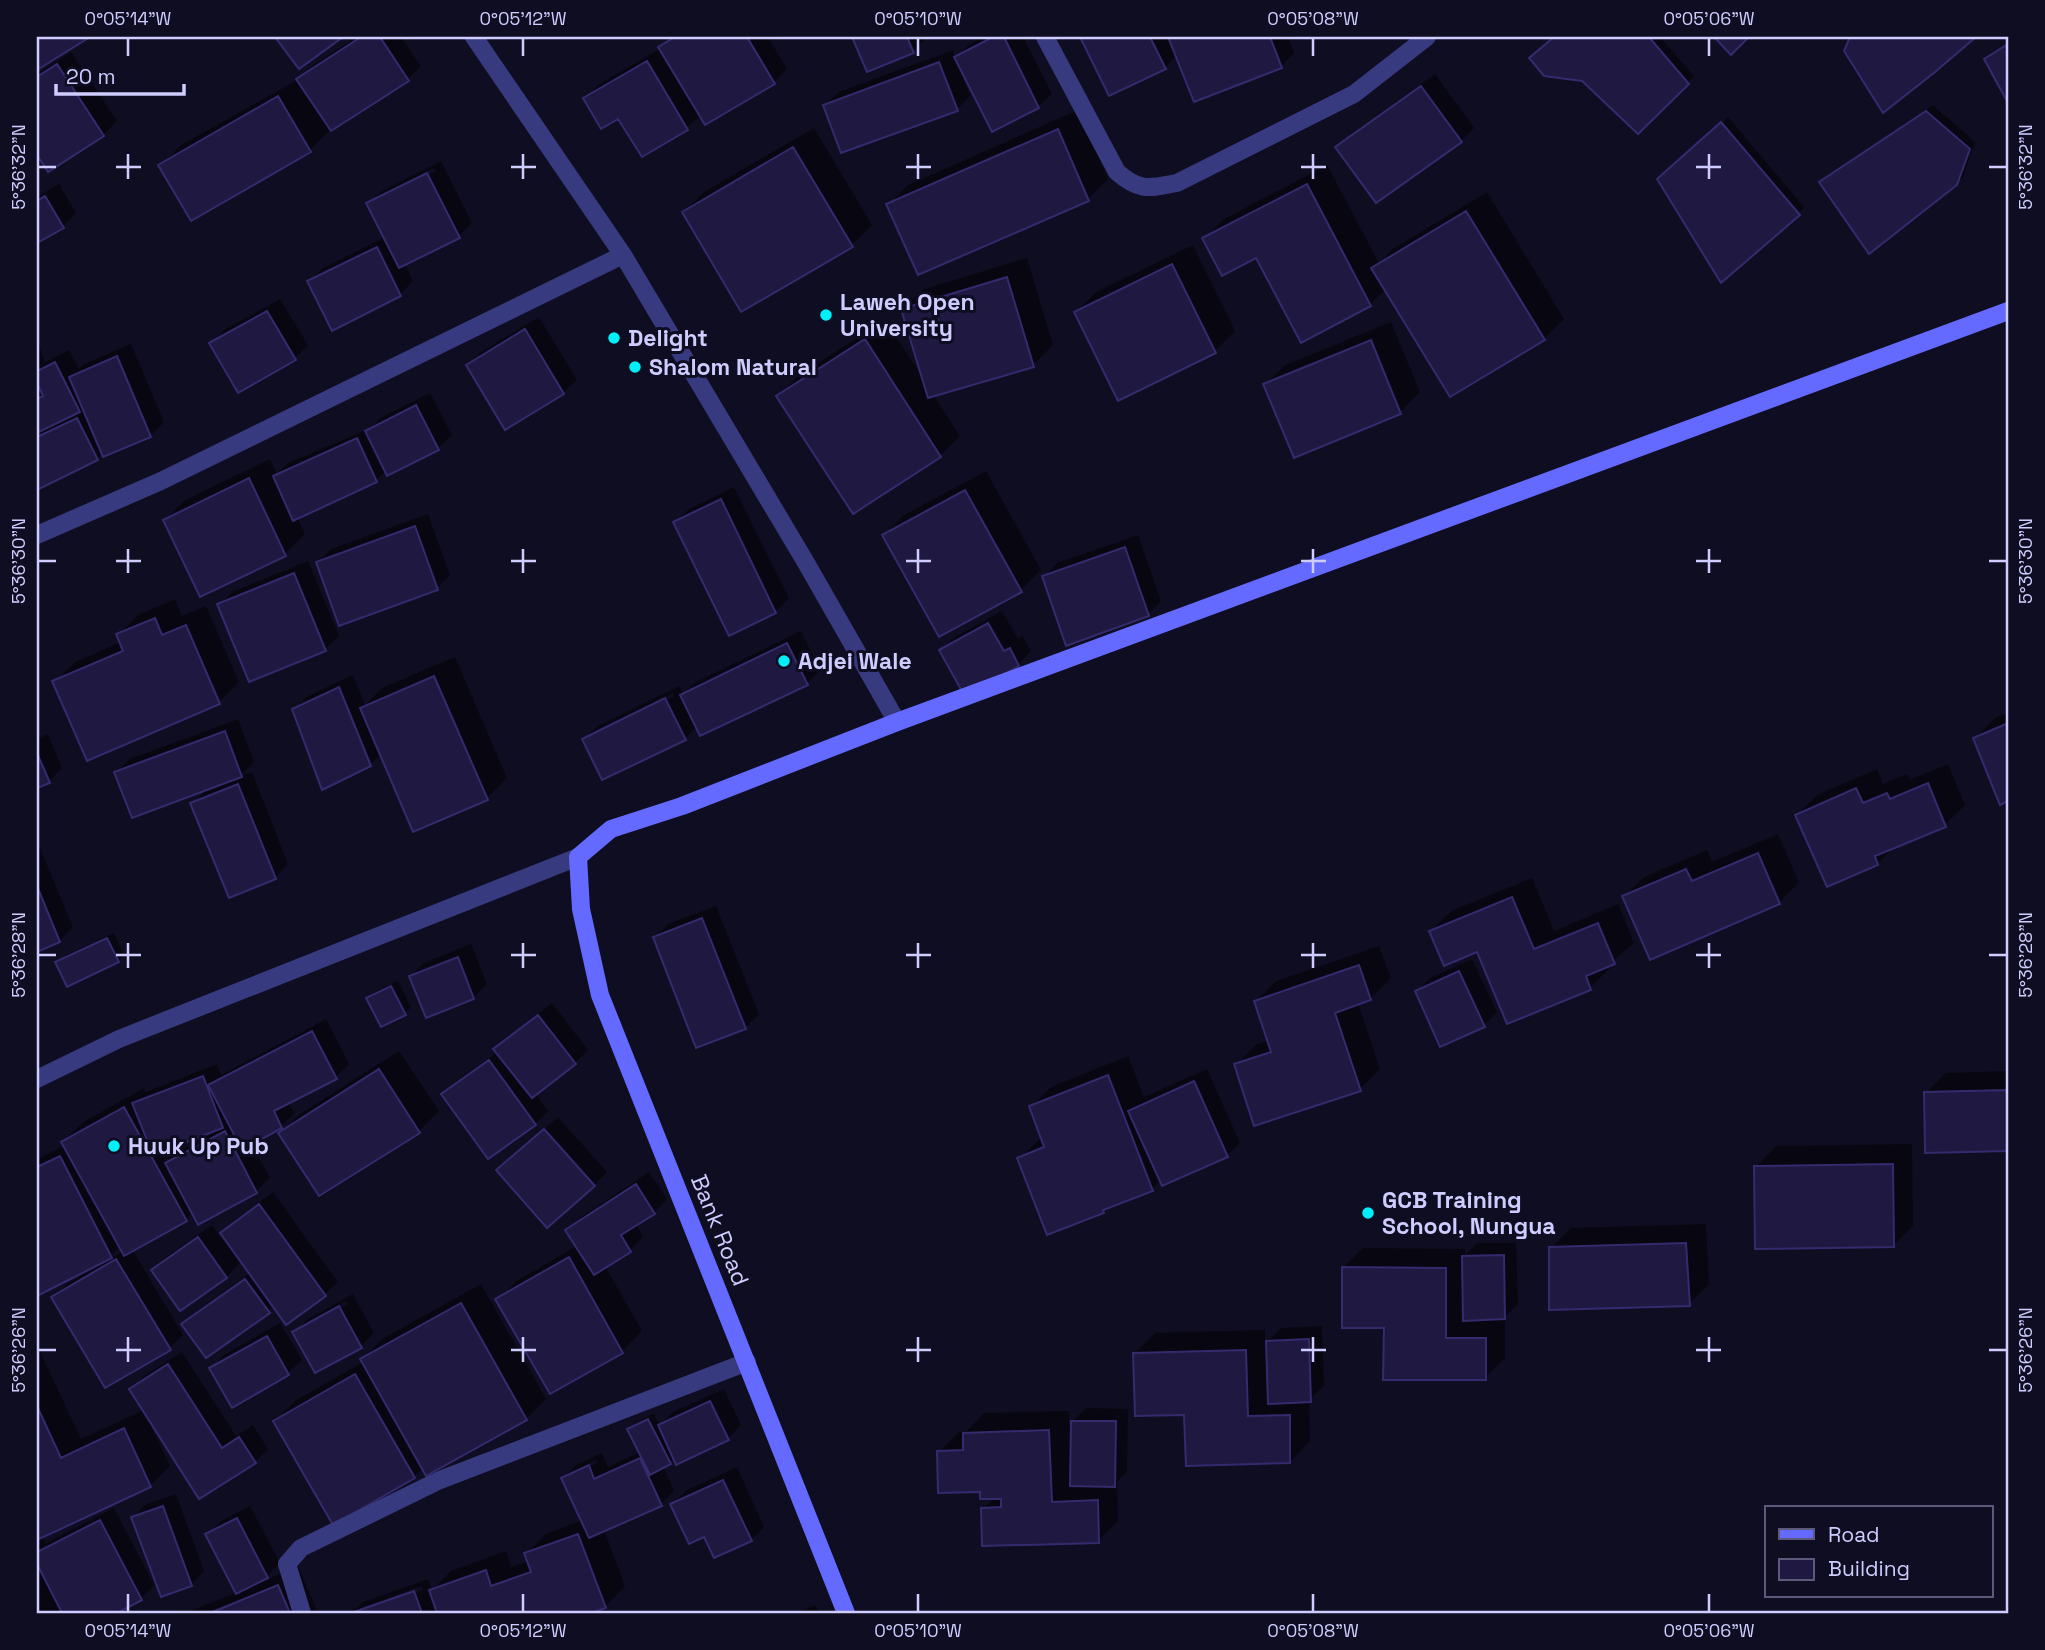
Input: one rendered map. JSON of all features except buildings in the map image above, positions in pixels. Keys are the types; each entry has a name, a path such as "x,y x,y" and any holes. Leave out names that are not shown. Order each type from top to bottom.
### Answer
{"street":[{"path":"474,37 624,255 897,722"},
{"path":"1045,37 1117,172 1130,184 1148,188 1177,183 1354,94 1427,37"},
{"path":"37,535 161,481 624,255"},
{"path":"37,1079 119,1039 578,857 611,830 682,806 897,722 2008,311"},
{"name":"Bank Road","path":"578,857 581,909 600,995 846,1613"},
{"path":"302,1613 287,1564 301,1548 440,1480 747,1363"}],"place":[{"name":"Laweh Open University","path":"826,315"},
{"name":"Delight","path":"614,338"},
{"name":"Shalom Natural","path":"635,367"},
{"name":"Adjei Wale","path":"784,661"},
{"name":"Huuk Up Pub","path":"114,1146"},
{"name":"GCB Training School, Nungua","path":"1368,1213"}]}
